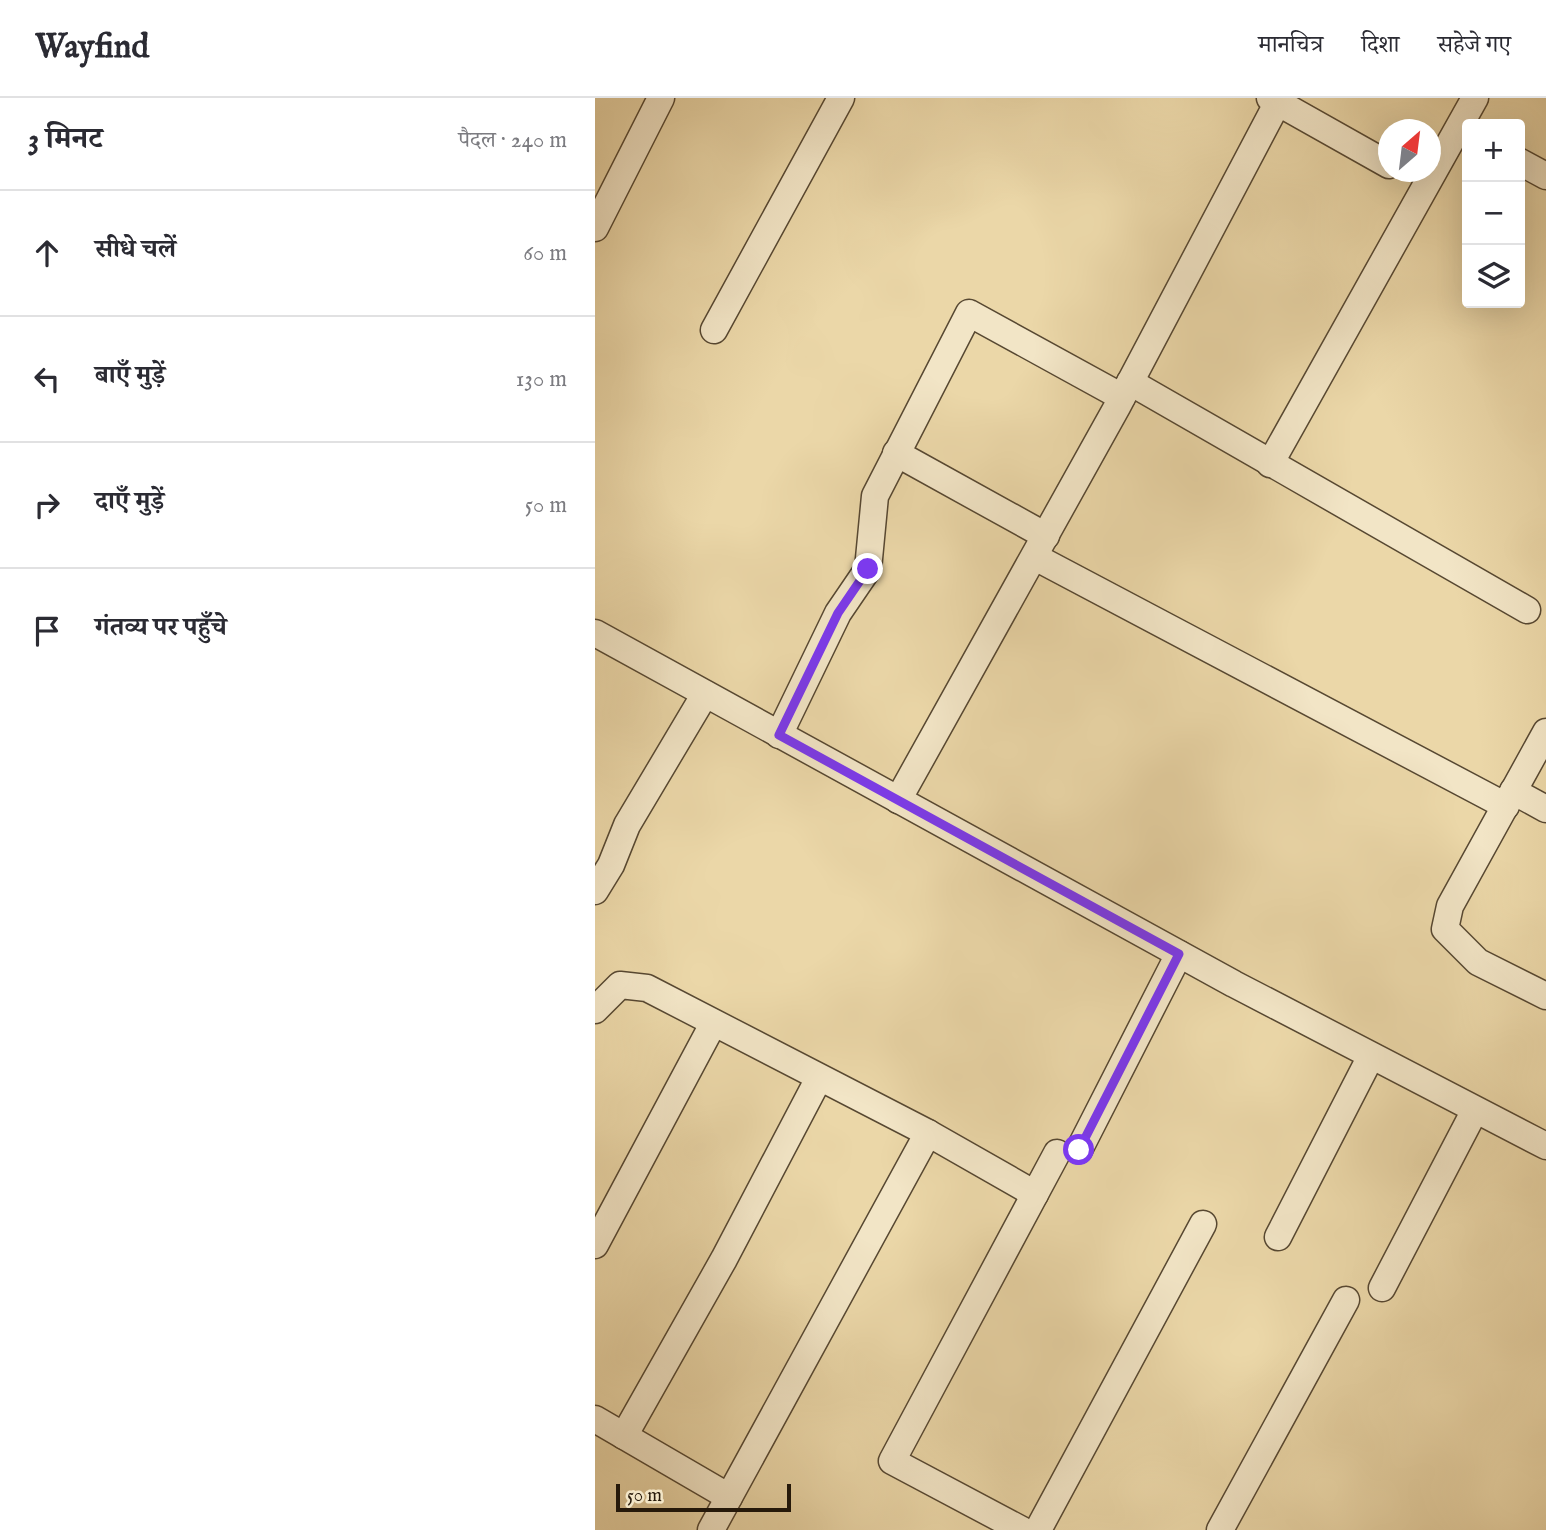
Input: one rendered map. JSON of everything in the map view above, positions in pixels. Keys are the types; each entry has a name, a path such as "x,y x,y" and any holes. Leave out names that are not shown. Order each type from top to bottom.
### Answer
{"street":[{"path":"595,228 602,198 661,98"},
{"path":"714,331 841,98"},
{"path":"1468,119 1475,98"},
{"path":"898,800 1126,390 1276,99 1378,159"},
{"path":"1270,464 1426,186 1462,133"},
{"path":"1525,165 1546,176"},
{"path":"1419,182 1426,186"},
{"path":"779,735 838,613 868,569 875,496 969,313 1270,464 1527,610"},
{"path":"896,453 1040,546 1509,799 1546,809"},
{"path":"595,633 1179,954 1546,1146"},
{"path":"595,891 611,865 627,825 705,694"},
{"path":"1546,732 1450,906 1445,929 1478,962 1546,996"},
{"path":"1021,1530 892,1461 1035,1194 1068,1152 1179,954"},
{"path":"596,1010 620,985 646,988 928,1133 1035,1194"},
{"path":"595,1245 713,1024"},
{"path":"1278,1237 1371,1056"},
{"path":"624,1436 724,1259 818,1078"},
{"path":"1382,1288 1475,1110"},
{"path":"711,1530 928,1133"},
{"path":"1038,1530 1203,1224"},
{"path":"1220,1530 1346,1300"},
{"path":"595,1419 729,1497"}],"route":[{"path":"868,569 838,613 779,735 1179,954 1079,1150"}]}
